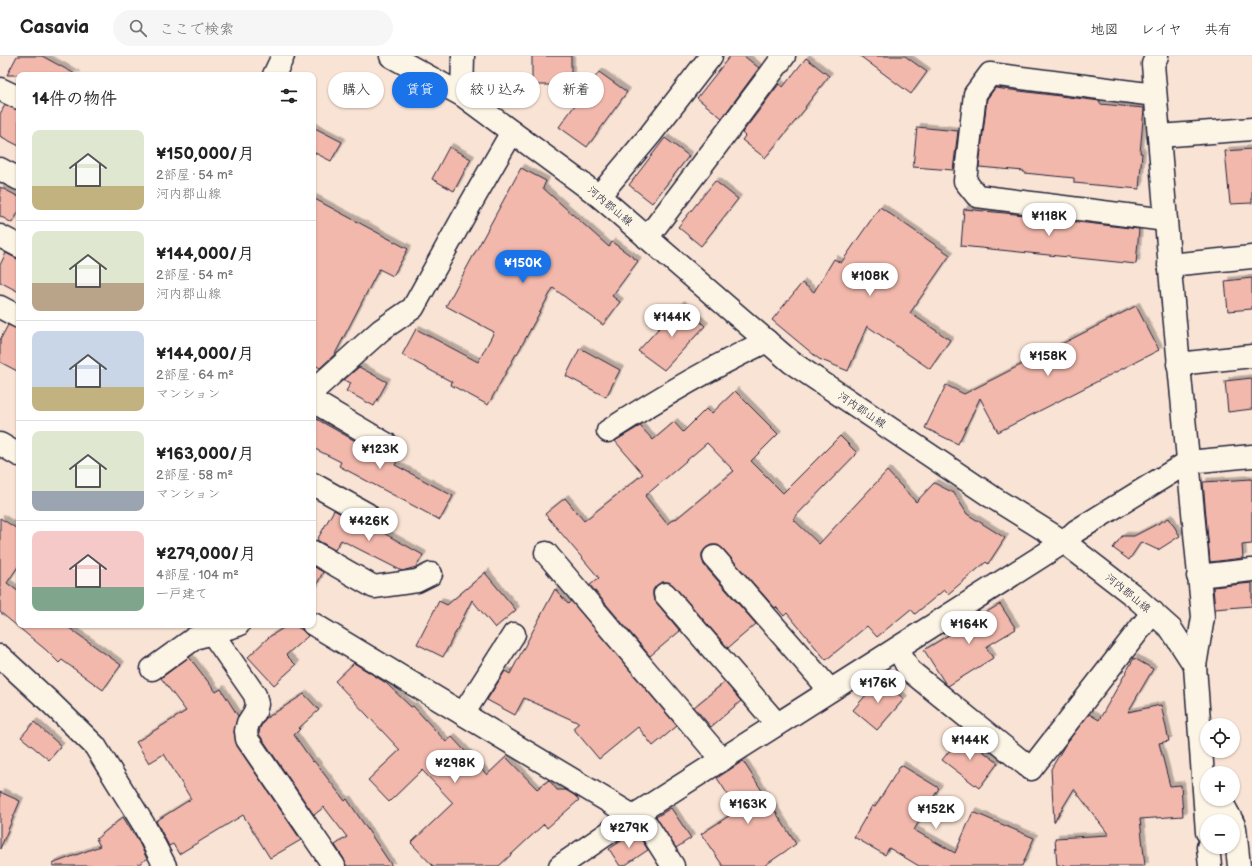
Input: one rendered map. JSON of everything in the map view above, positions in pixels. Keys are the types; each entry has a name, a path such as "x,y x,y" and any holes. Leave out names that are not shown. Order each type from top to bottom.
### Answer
{"street":[{"path":"275,72 283,56"},
{"name":"河内郡山線","path":"391,56 456,93"},
{"path":"463,56 463,72"},
{"path":"599,196 650,135 711,56"},
{"path":"648,238 784,56"},
{"path":"1157,56 1153,64 1155,96 1178,364 1203,617 1195,666"},
{"path":"1155,96 990,74 975,94 965,181 977,196 1166,220"},
{"path":"0,88 16,96"},
{"name":"河内郡山線","path":"479,108 599,196 791,362 992,497 1064,542 1153,612 1171,629 1195,666 1203,766"},
{"path":"1159,136 1252,129"},
{"path":"316,389 381,330 413,308 512,132"},
{"path":"0,169 16,177"},
{"path":"0,236 16,244"},
{"path":"1169,265 1252,257"},
{"path":"0,307 16,315"},
{"path":"608,431 654,401 728,359 767,341"},
{"path":"1178,364 1252,356"},
{"path":"316,403 388,445"},
{"path":"0,444 16,453"},
{"path":"560,866 633,816 1064,542 1076,531 1188,462 1252,456"},
{"path":"316,486 367,514"},
{"path":"546,553 722,760"},
{"path":"316,554 374,586 417,581 431,574"},
{"path":"714,557 830,690"},
{"path":"1198,576 1252,570"},
{"path":"665,594 777,724"},
{"path":"898,648 909,670 1031,770 1153,612"},
{"path":"316,626 647,825 673,866"},
{"path":"152,669 195,638 228,628"},
{"path":"212,633 255,695 257,704 255,712 248,723 246,731 247,739 334,866"},
{"path":"463,714 514,634"},
{"path":"0,656 95,746 144,825 165,866"},
{"path":"1209,854 1210,866"},
{"path":"1238,854 1239,866"}],"building":[{"path":"17,56 42,56 71,72 16,72 16,75 7,75"},
{"path":"532,56 571,56 571,72 548,72 548,85 540,85 540,72 532,72"},
{"path":"730,56 744,56 759,68 722,118 697,98"},
{"path":"860,56 905,56 927,72 911,94"},
{"path":"806,58 829,76 805,107 806,108 765,158 742,140 745,136 742,133 779,84 783,87"},
{"path":"604,76 627,92 587,147 559,127 573,108 604,108"},
{"path":"995,88 1100,101 1100,104 1144,108 1140,153 1142,153 1139,189 1074,183 1074,178 1024,173 1024,171 979,167 987,99"},
{"path":"5,105 16,109 16,144 0,136 0,114"},
{"path":"917,127 958,131 953,170 913,167"},
{"path":"316,129 342,142 331,161 316,154"},
{"path":"665,138 689,156 652,203 629,185"},
{"path":"449,147 471,159 454,191 432,179"},
{"path":"1252,149 1252,203 1230,204 1225,151"},
{"path":"521,168 546,181 543,188 609,247 612,242 638,261 612,296 620,302 603,325 553,288 488,405 451,385 452,382 402,355 416,329 478,362 494,332 446,306"},
{"path":"715,181 738,199 701,246 678,227"},
{"path":"0,187 16,195 16,216 12,223 0,216"},
{"path":"316,200 408,249 393,276 379,269 335,354 320,368 316,366"},
{"path":"880,207 950,255 910,313 950,340 930,369 867,326 848,371 819,359 772,320 802,283 814,292 834,259 841,263"},
{"path":"964,209 1139,229 1136,264 961,246"},
{"path":"6,253 16,258 16,290 0,282 0,265"},
{"path":"1252,278 1252,309 1228,311 1225,281"},
{"path":"681,304 705,326 664,370 638,351"},
{"path":"1136,306 1159,350 998,432 980,398 958,444 925,428 946,385 964,394"},
{"path":"8,325 16,328 16,370 0,362 0,340"},
{"path":"580,348 620,370 606,397 566,376"},
{"path":"359,367 387,382 374,406 346,391 351,383 344,380"},
{"path":"1252,378 1252,409 1228,412 1225,381"},
{"path":"735,391 778,434 751,461 783,493 840,436 857,453 793,519 819,544 887,471 916,502 934,483 954,493 967,514 1005,538 988,564 986,562 948,594 944,590 915,614 911,609 877,637 867,626 826,660 787,613 784,616 776,607 775,608 723,549 718,545 711,545 702,553 704,565 756,624 728,648 674,586 669,582 662,582 653,590 653,597 680,631 650,656 590,585 599,578 545,514 565,498 584,521 643,474 615,441 640,426 653,440 674,422 683,432 706,409 711,414","holes":["707,443 734,471 676,519 675,518 667,524 645,496"]},
{"path":"316,419 382,456 392,456 398,459 395,465 453,496 440,520 339,466 341,462 316,450"},
{"path":"1252,479 1252,544 1242,545 1243,558 1210,562 1203,482"},
{"path":"334,510 361,525 371,526 423,555 416,567 402,571 341,540 335,550 317,540"},
{"path":"0,518 16,528 16,570 7,583 16,590 16,625 0,612"},
{"path":"1169,518 1180,536 1158,550 1141,542 1129,560 1113,548 1122,536 1134,536"},
{"path":"316,568 323,572 316,586"},
{"path":"486,572 486,574 516,610 495,628 472,600 443,657 417,644 439,601 447,605"},
{"path":"1252,583 1252,606 1215,609 1213,587"},
{"path":"555,589 568,604 571,601 677,726 653,746 638,727 599,759 573,728 579,723 524,698 515,715 487,700 505,671 510,674"},
{"path":"1000,604 1016,629 986,647 993,658 948,686 924,650"},
{"path":"19,628 69,628 121,665 103,690 62,660 59,663"},
{"path":"283,628 299,628 308,636 286,655 296,665 274,685 248,657 269,637"},
{"path":"189,657 216,692 221,689 238,716 234,732 237,746 301,840 270,858 243,815 179,854 173,844 169,846 156,821 191,799 164,754 149,763 136,742 186,711 161,678"},
{"path":"1134,658 1153,669 1128,712 1161,705 1169,741 1159,743 1170,786 1181,785 1183,816 1140,819 1145,866 1057,866 1055,838 1109,835 1074,789 1054,822 1051,769 1065,745 1089,714 1099,720"},
{"path":"354,663 386,683 411,707 413,706 446,742 452,737 487,775 506,757 537,789 549,780 557,790 566,790 579,800 547,828 544,824 499,866 433,866 411,843 453,803 422,770 389,802 368,780 400,750 335,681"},
{"path":"880,679 904,699 877,730 853,710"},
{"path":"725,682 741,701 711,727 694,707"},
{"path":"304,694 319,710 299,728 300,729 294,735 313,762 314,761 345,801 347,799 392,866 346,866 344,859 335,845 347,837 324,807 314,815 259,734 260,728 265,719"},
{"path":"34,722 61,746 49,760 21,737"},
{"path":"962,735 998,763 979,788 942,760"},
{"path":"743,761 796,844 764,866 723,866 701,834 738,810 717,778"},
{"path":"901,765 939,788 914,830 955,853 973,812 1034,838 1022,866 919,866 889,848 885,855 854,837 872,806 875,807"},
{"path":"0,792 20,801 0,849"},
{"path":"671,808 691,838 676,848 656,817"},
{"path":"123,817 134,835 135,834 147,859 135,866 53,866 52,864 100,846 96,839"},
{"path":"635,832 638,834 648,850 624,866 620,866 609,849"}]}
